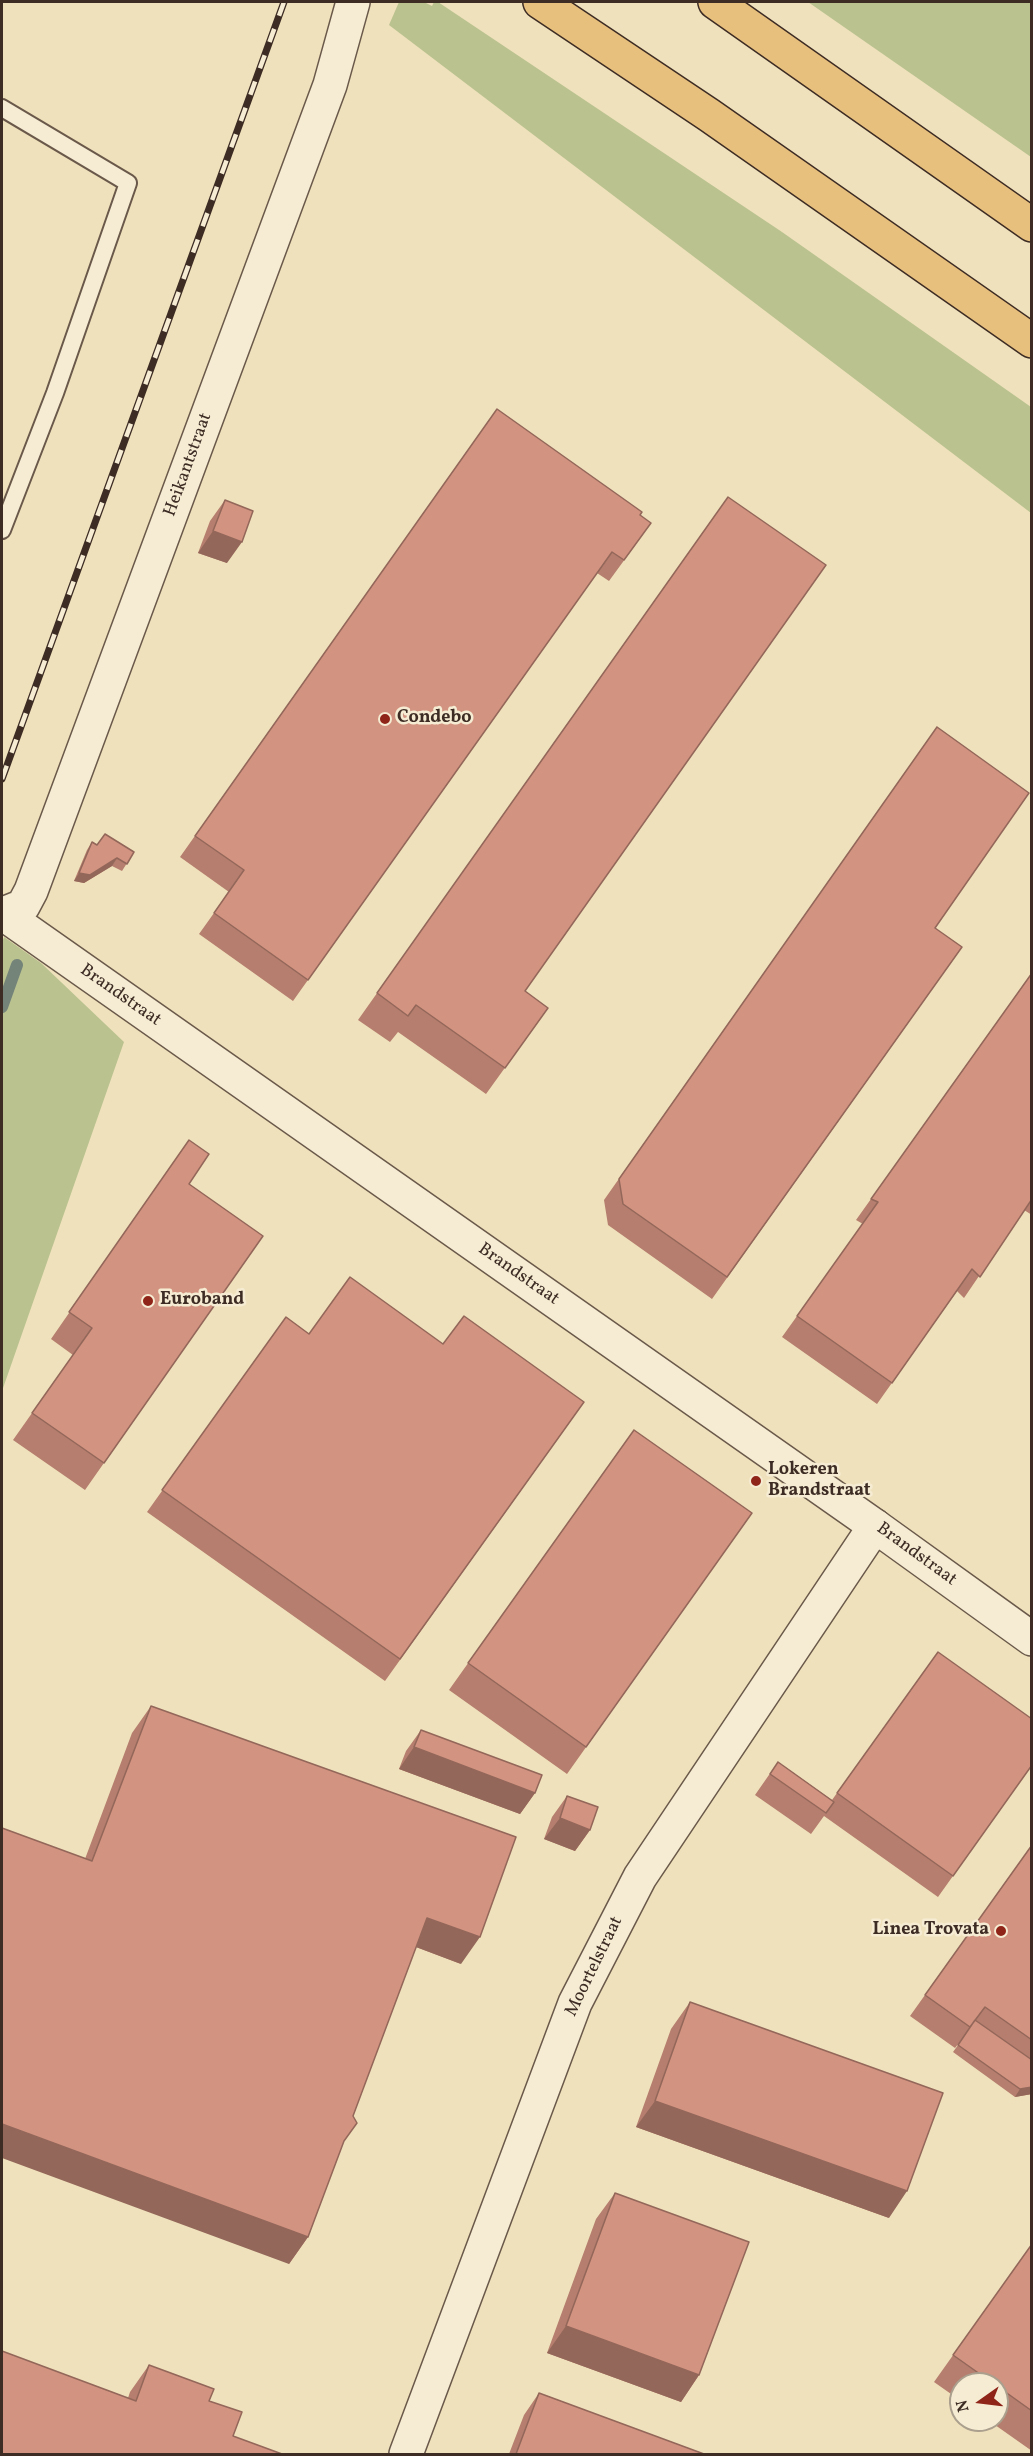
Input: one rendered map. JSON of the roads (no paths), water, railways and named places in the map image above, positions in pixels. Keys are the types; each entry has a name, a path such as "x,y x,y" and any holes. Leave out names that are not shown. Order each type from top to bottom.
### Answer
{"highway":[{"path":"540,2 709,115 1032,340"},
{"path":"715,2 775,42 1032,225"}],"street":[{"name":"Heikantstraat","path":"2,913 23,906 31,891 330,85 353,2"},
{"name":"Brandstraat","path":"2,913 875,1526 1032,1639"},
{"name":"Moortelstraat","path":"406,2454 575,2003 640,1877 875,1526"}],"lane":[{"path":"2,108 128,183 55,393 2,530"}],"waterway":[{"path":"2,1007 17,965"}],"railway":[{"path":"2,779 284,2"}],"place":[{"name":"Condebo","path":"385,719"},
{"name":"Euroband","path":"148,1301"},
{"name":"Lokeren Brandstraat","path":"756,1481"},
{"name":"Linea Trovata","path":"1001,1931"}]}
